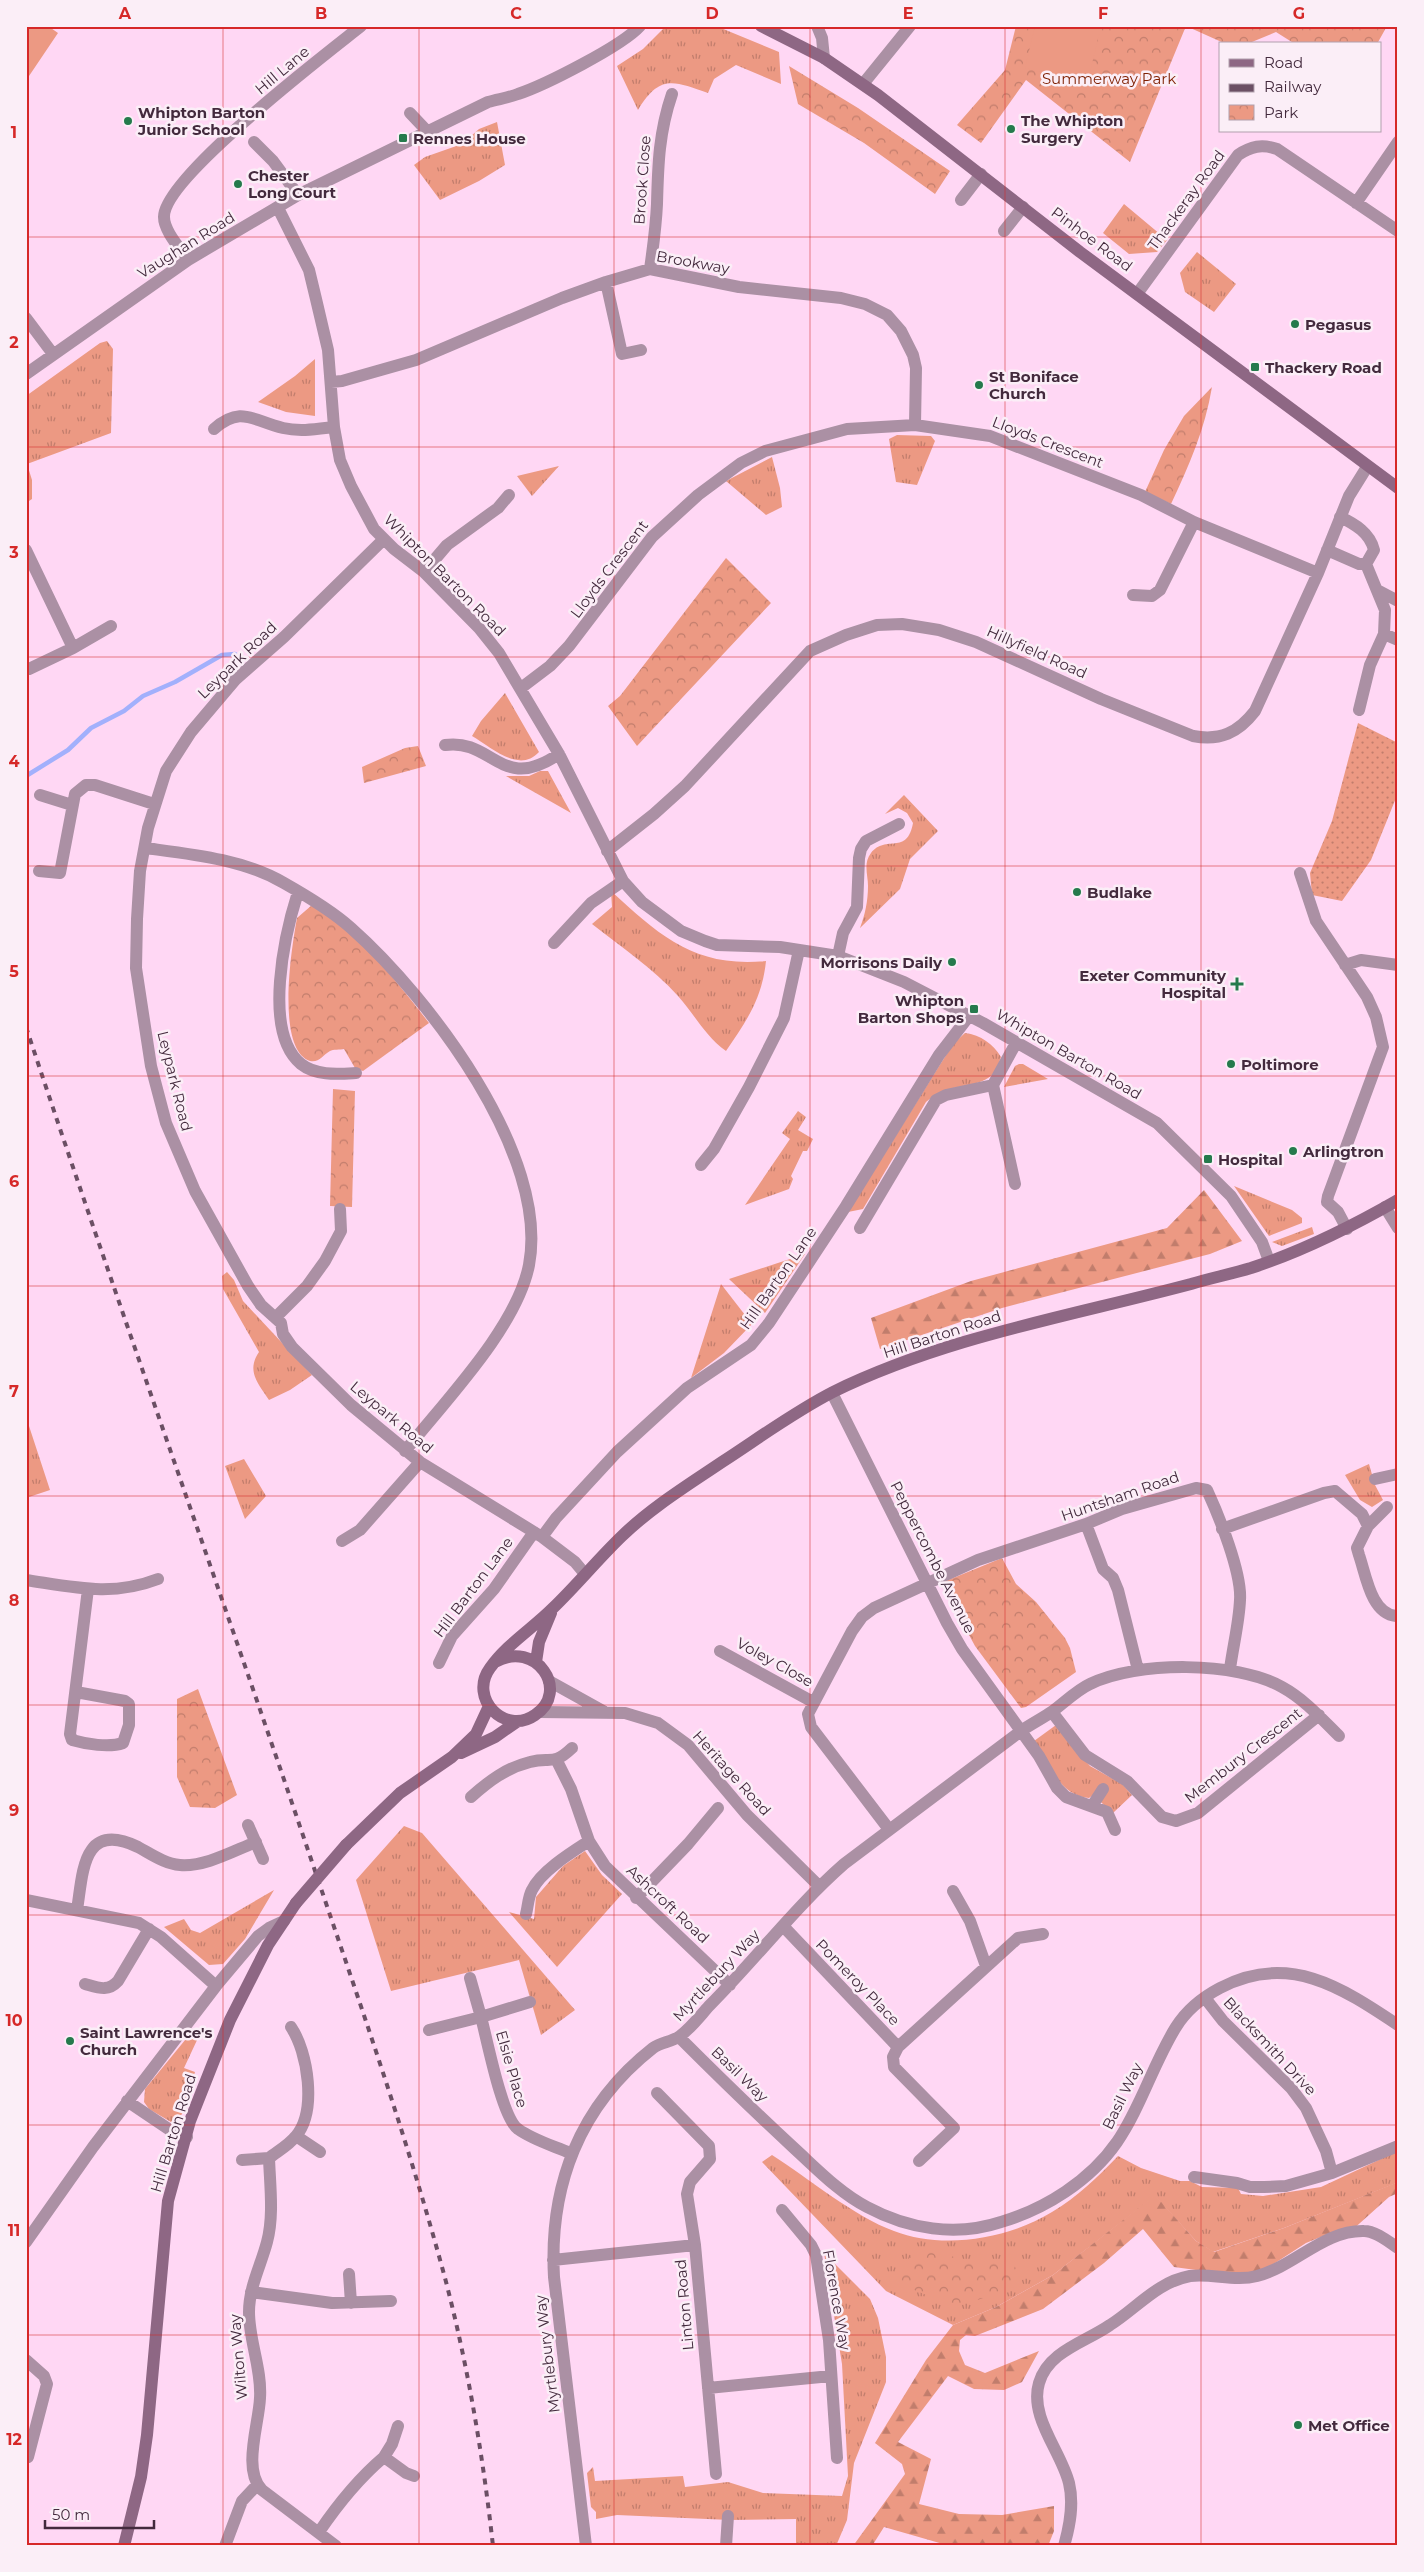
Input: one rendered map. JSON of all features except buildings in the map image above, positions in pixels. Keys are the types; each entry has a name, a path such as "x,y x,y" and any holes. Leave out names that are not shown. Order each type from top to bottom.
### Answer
{"main road":[{"name":"Pinhoe Road","path":"762,26 824,58 863,84 1137,294 1367,467 1398,488"},
{"name":"Hill Barton Road","path":"495,1662 504,1651 553,1608 624,1534 669,1498 785,1420 832,1393 889,1367 988,1335 1252,1268 1347,1228 1398,1200"},
{"name":"Hill Barton Road","path":"536,1662 538,1642 553,1608"},
{"path":"515,1655 526,1656 536,1662 549,1681 548,1698 539,1712 518,1721 502,1718 489,1706 485,1699 484,1683 490,1668 495,1662 504,1657 515,1655"},
{"name":"Hill Barton Road","path":"124,2546 141,2477 147,2435 168,2201 202,2086 230,2020 251,1975 296,1903 346,1845 400,1793 452,1757 476,1734 489,1706"},
{"name":"Hill Barton Road","path":"452,1757 496,1737 518,1721"}],"street":[{"name":"Hill Lane","path":"188,260 165,224 164,216 170,198 180,184 267,103 361,26"},
{"name":"Vaughan Road","path":"26,374 188,260 298,195 488,102 520,94 615,45 640,26"},
{"path":"817,26 822,38 824,58"},
{"path":"863,84 910,26"},
{"name":"Brook Close","path":"650,269 657,205 657,158 665,114 672,94"},
{"path":"410,113 427,131"},
{"path":"254,142 273,161 298,195"},
{"path":"1356,203 1398,142"},
{"name":"Thackeray Road","path":"1137,294 1238,155 1247,149 1266,146 1277,149 1398,231"},
{"path":"961,200 981,174"},
{"path":"1004,231 1023,207"},
{"name":"Whipton Barton Road","path":"278,208 309,270 322,322 331,382 334,427 340,460 351,486 374,529 424,572 479,628 499,653 559,754 624,881 654,913 691,936 717,945 799,950 838,956 904,982 969,1016 1157,1123 1231,1196 1262,1242 1269,1261"},
{"name":"Brookway","path":"331,382 342,382 416,360 489,327 606,282 650,269 739,287 841,298 865,304 887,315 902,331 913,355 916,368 916,425"},
{"path":"606,282 622,354 641,350"},
{"path":"26,318 53,354"},
{"path":"214,429 234,416 246,415 295,430 334,427"},
{"name":"Lloyds Crescent","path":"521,688 550,666 569,646 628,567 662,526 698,495 740,463 765,451 827,433 876,426 916,425 990,436 1141,495 1194,522 1318,573"},
{"name":"Hillyfield Road","path":"607,851 654,814 685,786 810,651 846,635 878,625 902,624 938,630 976,642 1101,699 1193,736 1208,739 1229,735 1245,723 1255,711 1318,573 1349,496 1367,467"},
{"path":"424,572 448,545 498,508 509,495"},
{"path":"1340,517 1368,535 1372,542 1374,550 1366,564"},
{"path":"1133,595 1152,596 1160,590 1194,522"},
{"name":"Leypark Road","path":"384,539 235,680 207,711 166,771 154,804 144,848 138,893 136,968 151,1066 166,1124 195,1192 232,1261 256,1299 281,1323 283,1334 292,1346 350,1405 420,1462 538,1534 574,1562 585,1574"},
{"path":"26,550 73,648"},
{"path":"1327,550 1359,564 1366,564"},
{"path":"1359,710 1370,665 1384,634 1385,610 1379,591 1366,564"},
{"path":"1379,591 1398,602"},
{"path":"29,669 73,648 112,626"},
{"path":"1384,634 1398,640"},
{"path":"445,745 465,745 517,770 546,763 559,754"},
{"path":"39,871 60,873 75,794 86,785 95,785 154,804"},
{"path":"40,795 72,805"},
{"path":"838,956 843,933 858,907 858,858 861,848 866,840 899,824"},
{"path":"144,848 234,864 283,882 330,911 352,929 420,999 437,1021 459,1053 493,1112 518,1164 528,1199 533,1241 521,1292 505,1323 406,1451"},
{"path":"1300,873 1316,921 1358,980 1376,1017 1382,1048 1328,1196 1327,1202 1338,1212 1347,1228"},
{"path":"554,943 591,903 624,881"},
{"path":"298,892 283,952 280,1001 283,1032 294,1058 310,1069 331,1074 356,1073"},
{"path":"701,1164 714,1149 754,1078 784,1018 799,950"},
{"path":"1346,965 1361,960 1398,965"},
{"name":"Hill Barton Lane","path":"439,1663 452,1636 494,1589 538,1534 556,1518 617,1452 687,1388 750,1345 768,1324 846,1206 939,1055 969,1016"},
{"path":"1015,1184 993,1085 1016,1043"},
{"path":"860,1228 936,1100 946,1095 993,1085"},
{"path":"1385,1207 1398,1228"},
{"path":"276,1317 307,1286 325,1260 340,1230 340,1210"},
{"name":"Peppercombe Avenue","path":"832,1393 926,1583 962,1649 1021,1731 1062,1793 1066,1797 1107,1812 1115,1830"},
{"path":"342,1541 360,1530 420,1462"},
{"path":"1375,1479 1398,1474"},
{"name":"Huntsham Road","path":"813,1702 852,1631 862,1617 874,1608 978,1560 1086,1524 1122,1509 1196,1488 1207,1490 1222,1528 1239,1584 1240,1599 1230,1669"},
{"path":"1222,1528 1324,1493 1335,1491 1362,1514 1368,1526"},
{"path":"1388,1507 1368,1526 1358,1544 1359,1555 1374,1600 1384,1613 1396,1616"},
{"path":"1086,1524 1103,1569 1113,1578 1118,1590 1138,1670"},
{"path":"26,1580 88,1589 131,1588 158,1579"},
{"path":"76,1692 125,1701 129,1704 129,1725 123,1743 116,1746 72,1740 70,1734 88,1589"},
{"name":"Voley Close","path":"720,1651 813,1702"},
{"path":"1021,1731 1052,1712 1088,1685 1115,1675 1138,1670 1230,1669 1268,1680 1282,1687 1319,1715 1339,1736"},
{"name":"Heritage Road","path":"549,1681 605,1712"},
{"path":"813,1702 808,1714 809,1725 888,1828"},
{"name":"Heritage Road","path":"539,1712 625,1713 647,1718 673,1733 704,1764 763,1832 819,1886"},
{"name":"Membury Crescent","path":"1052,1712 1086,1755 1127,1782 1162,1817 1176,1821 1198,1813 1319,1715"},
{"name":"Myrtlebury Way","path":"586,2546 553,2260 558,2202 570,2153 603,2099 628,2070 653,2048 679,2037 730,1985 819,1886 888,1828 1021,1731"},
{"path":"471,1797 487,1782 509,1768 532,1761 557,1761 572,1748"},
{"name":"Ashcroft Road","path":"557,1761 572,1789 589,1841 605,1866 636,1898 730,1985"},
{"path":"1092,1806 1103,1789"},
{"path":"636,1898 688,1844 718,1808"},
{"path":"248,1825 263,1859"},
{"path":"77,1910 85,1858 90,1850 106,1841 116,1840 125,1842 166,1862 187,1866 256,1842"},
{"path":"526,1914 532,1890 536,1885 558,1863 589,1841"},
{"path":"953,1891 970,1921 986,1966"},
{"path":"26,1900 126,1920 149,1929 216,1986"},
{"path":"26,2242 127,2101 216,1986 258,1936 284,1921"},
{"name":"Pomeroy Place","path":"783,1926 898,2048 893,2057 894,2067 954,2128 919,2161"},
{"path":"85,1984 106,1989 112,1988 149,1929"},
{"path":"898,2048 1018,1938 1043,1934"},
{"name":"Basil Way","path":"679,2037 748,2105 840,2190 865,2206 908,2224 935,2229 965,2229 993,2225 1024,2215 1060,2195 1092,2170 1120,2137 1177,2025 1205,1998 1237,1979 1277,1972 1297,1974 1336,1986 1398,2025"},
{"name":"Elsie Place","path":"470,1978 500,2093 510,2121 517,2128 570,2153"},
{"name":"Blacksmith Drive","path":"1205,1998 1223,2021 1285,2082 1306,2108 1326,2151 1332,2173"},
{"name":"Elsie Place","path":"429,2030 530,2002"},
{"path":"242,2160 269,2158 296,2136 305,2117 307,2082 304,2057 291,2027"},
{"path":"657,2093 709,2146 711,2154 710,2159 690,2182 688,2187 687,2194 695,2245"},
{"path":"127,2101 163,2126 187,2137"},
{"path":"296,2136 320,2152"},
{"path":"1194,2177 1237,2183 1250,2187 1286,2186 1332,2173 1398,2146"},
{"name":"Wilton Way","path":"257,2485 253,2465 260,2398 249,2312 251,2292 268,2241 271,2220 269,2158"},
{"name":"Florence Way","path":"782,2210 811,2244 816,2255 829,2340 837,2458"},
{"path":"1064,2546 1071,2512 1069,2483 1042,2419 1038,2403 1038,2384 1051,2362 1068,2348 1110,2326 1143,2299 1173,2281 1189,2276 1210,2275 1237,2278 1257,2276 1278,2267 1334,2236 1366,2231 1382,2237 1398,2248"},
{"name":"Linton Road","path":"553,2260 695,2245 716,2474"},
{"path":"349,2274 351,2303"},
{"path":"251,2292 300,2297 332,2303 391,2301"},
{"path":"26,2360 35,2366 47,2384 32,2458"},
{"path":"708,2388 831,2376"},
{"path":"319,2532 336,2506 364,2474 384,2457 392,2444 398,2426"},
{"path":"384,2457 406,2473 414,2476"},
{"path":"224,2546 242,2501 257,2485 336,2546"},
{"path":"726,2546 728,2516"}],"green space":[{"path":"26,26 48,26 58,33 27,79"},
{"path":"666,26 716,26 779,52 781,84 736,65 714,79 708,93 685,86 668,84 653,90 638,110 617,66 643,49"},
{"name":"Summerway Park","path":"1016,26 1186,26 1130,162 1026,80 981,143 957,125 1005,70"},
{"path":"1035,26 1101,26 1087,85 1025,68"},
{"name":"Summerway Park","path":"1186,26 1387,26 1378,42 1292,42 1276,32 1252,42 1222,42"},
{"path":"789,66 858,108 950,171 935,194 864,143 798,104"},
{"path":"497,122 505,165 479,181 440,200 414,165 425,157 462,144 479,129"},
{"path":"1124,204 1167,240 1157,252 1129,254 1103,233"},
{"path":"1197,252 1236,284 1214,312 1185,292 1180,273"},
{"path":"107,341 113,349 111,433 27,464 32,480 32,499 26,503 26,396 100,343"},
{"path":"315,359 315,416 286,412 258,402 295,376"},
{"path":"1212,387 1196,447 1171,504 1145,492 1164,450 1184,416"},
{"path":"897,435 931,436 935,441 917,485 896,482 889,439"},
{"path":"772,457 780,488 782,507 766,515 726,481"},
{"path":"559,466 532,496 517,476"},
{"path":"726,558 771,603 637,746 608,706 620,696"},
{"path":"505,693 539,752 531,758 514,760 496,752 472,736 481,721"},
{"path":"1358,723 1398,743 1398,793 1371,860 1342,901 1312,895 1310,873 1332,821"},
{"path":"418,746 426,766 364,783 362,767 405,748"},
{"path":"540,771 548,771 571,813 506,776 529,776"},
{"path":"904,795 938,831 910,859 900,889 860,928 865,913 867,897 867,861 871,853 883,845 901,842 910,833 913,823 907,813 898,808 885,814"},
{"path":"611,891 646,922 680,946 699,954 719,959 741,962 766,961 757,998 747,1019 726,1051 706,1032 684,1003 668,986 592,924 612,907"},
{"path":"312,905 346,929 376,958 429,1023 363,1071 355,1068 344,1049 331,1050 318,1060 310,1061 299,1053 292,1037 288,995 292,950 297,918"},
{"path":"965,1033 981,1038 998,1052 1001,1057 992,1075 978,1083 944,1091 926,1102 863,1209 848,1212 954,1043"},
{"path":"1023,1064 1048,1079 1004,1087 1015,1066"},
{"path":"333,1089 355,1091 352,1207 330,1206"},
{"path":"798,1111 806,1117 798,1130 813,1139 807,1151 803,1151 791,1176 793,1179 789,1189 745,1205 790,1139 782,1133"},
{"path":"1234,1186 1292,1210 1302,1218 1302,1223 1269,1236"},
{"path":"1204,1190 1242,1241 1210,1254 1002,1308 880,1349 871,1318 971,1281 1167,1228"},
{"path":"1312,1227 1314,1234 1282,1246 1272,1242"},
{"path":"805,1254 765,1313 729,1279"},
{"path":"227,1272 234,1280 243,1301 312,1375 290,1390 269,1400 255,1377 254,1365 259,1352 223,1289 222,1276"},
{"path":"721,1284 752,1324 724,1353 691,1378"},
{"path":"29,1426 50,1490 26,1498 26,1442"},
{"path":"244,1459 266,1496 245,1519 225,1466"},
{"path":"1369,1464 1375,1485 1383,1500 1372,1507 1360,1500 1345,1475"},
{"path":"1002,1558 1016,1584 1036,1602 1065,1638 1070,1648 1076,1672 1026,1707 1021,1708 975,1646 941,1583"},
{"path":"198,1689 237,1795 215,1808 190,1807 177,1777 177,1699"},
{"path":"1056,1725 1090,1766 1122,1784 1132,1795 1113,1813 1093,1795 1089,1798 1079,1796 1070,1791 1062,1785 1050,1769 1034,1741"},
{"path":"404,1826 422,1833 575,2010 541,2035 519,1960 391,1991 356,1880"},
{"path":"585,1851 602,1875 622,1894 557,1967 509,1912 534,1919 536,1897 563,1866"},
{"path":"274,1890 245,1939 223,1964 209,1965 164,1927 184,1919 191,1930 200,1933"},
{"path":"190,2034 198,2038 184,2068 195,2072 182,2114 175,2123 149,2109 144,2102 145,2089"},
{"path":"1398,2151 1398,2182 1284,2228 1213,2252 1196,2241 1155,2196 1053,2275 996,2307 953,2325 886,2291 762,2162 772,2155 848,2207 879,2225 913,2237 933,2240 954,2240 996,2235 1035,2221 1052,2212 1079,2193 1118,2156 1141,2168 1180,2181 1190,2181 1202,2187 1238,2188 1241,2194 1263,2196 1321,2187"},
{"path":"1398,2182 1398,2193 1389,2197 1350,2232 1328,2234 1306,2243 1269,2267 1240,2276 1174,2267 1143,2229 1104,2263 1043,2309 975,2336 966,2335 960,2340 959,2351 965,2365 985,2373 1039,2351 1022,2382 1004,2390 974,2389 948,2376 898,2442 931,2459 919,2504 959,2514 1002,2515 1054,2506 1054,2531 1048,2546 950,2546 884,2527 872,2546 853,2546 905,2474 902,2464 875,2443 926,2360 953,2325 996,2307 1053,2275 1155,2195 1196,2241 1214,2252 1284,2228"},
{"path":"915,2247 978,2263 1013,2258 1017,2282 977,2300 961,2303 946,2302 897,2282"},
{"path":"824,2253 870,2299 878,2318 886,2357 886,2382 854,2463 847,2520 836,2546 796,2546 796,2519 730,2520 617,2515 596,2519 596,2512 591,2507 587,2473 593,2467 595,2481 683,2476 685,2487 728,2482 763,2493 842,2496 848,2476 842,2364"}],"waterway":[{"path":"26,776 68,750 91,728 124,711 143,696 175,682 222,655 235,654"}],"railway":[{"path":"26,1027 276,1755 415,2173 445,2278 461,2344 485,2479 493,2546"}],"place":[{"name":"Whipton Barton Junior School","path":"128,121"},
{"name":"The Whipton Surgery","path":"1011,129"},
{"name":"Rennes House","path":"403,138"},
{"name":"Chester Long Court","path":"238,184"},
{"name":"Pegasus","path":"1295,324"},
{"name":"Thackery Road","path":"1255,367"},
{"name":"St Boniface Church","path":"979,385"},
{"name":"Budlake","path":"1077,892"},
{"name":"Morrisons Daily","path":"952,962"},
{"name":"Exeter Community Hospital","path":"1237,984"},
{"name":"Whipton Barton Shops","path":"974,1009"},
{"name":"Poltimore","path":"1231,1064"},
{"name":"Arlingtron","path":"1293,1151"},
{"name":"Hospital","path":"1208,1159"},
{"name":"Saint Lawrence's Church","path":"70,2041"},
{"name":"Met Office","path":"1298,2425"}]}
